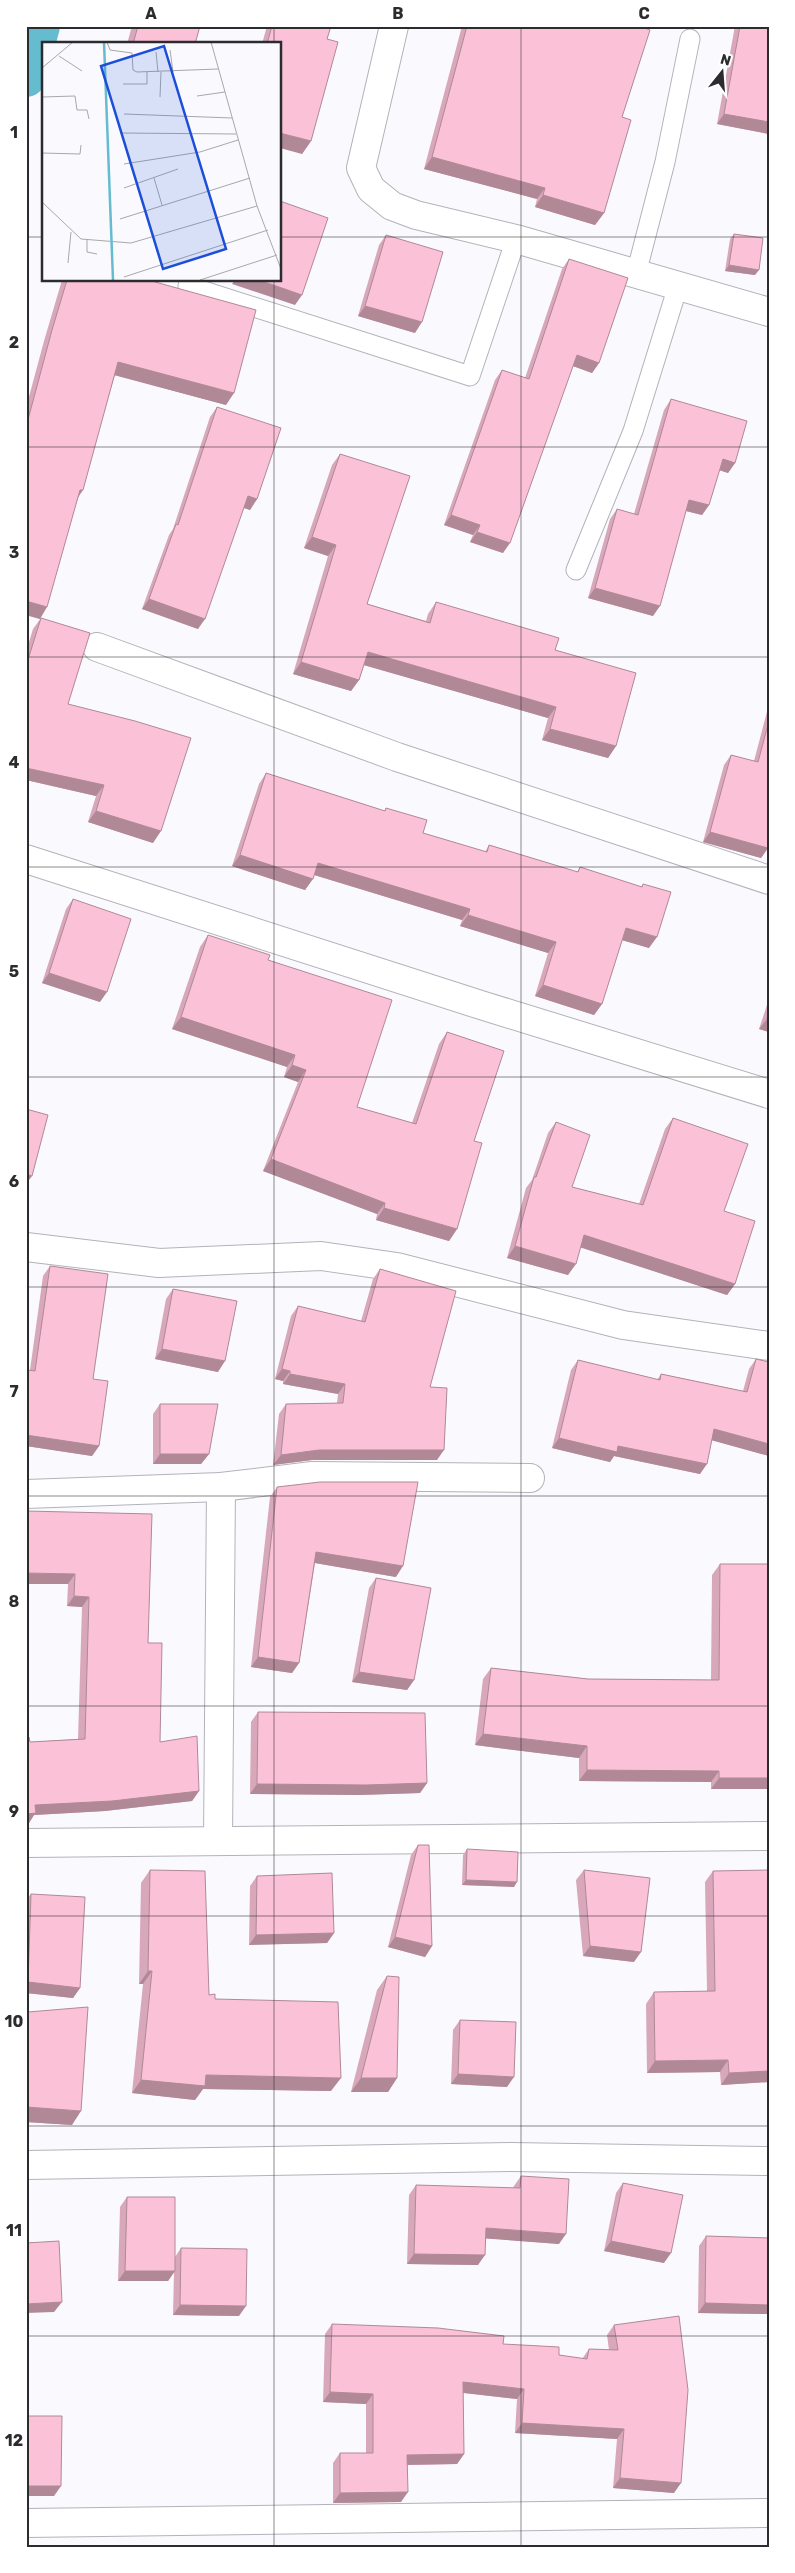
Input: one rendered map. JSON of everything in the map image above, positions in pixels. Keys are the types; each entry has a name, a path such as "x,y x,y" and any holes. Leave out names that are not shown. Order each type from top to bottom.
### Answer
{"street":[{"path":"394,26 361,168 371,189 392,206 416,215 516,239 769,312"},
{"path":"97,647 397,757 769,880"},
{"path":"26,859 484,1006 769,1094"},
{"path":"26,1247 159,1263 321,1256 397,1267 623,1325 769,1346"},
{"path":"26,1494 221,1486 312,1476 530,1478"},
{"path":"218,1840 221,1486"},
{"path":"26,1843 769,1836"},
{"path":"26,2165 511,2156 769,2161"},
{"path":"26,2523 769,2513"}],"lane":[{"path":"636,274 664,162 690,39"},
{"path":"188,286 470,376 516,239"},
{"path":"576,570 632,431 678,286"}],"building":[{"path":"138,26 200,26 196,42 134,42"},
{"path":"272,26 331,26 327,39 338,42 311,141 281,133 281,42 268,42"},
{"path":"467,26 639,26 650,30 622,117 631,120 604,213 543,195 545,188 432,157"},
{"path":"740,26 769,26 769,122 724,114"},
{"path":"281,201 328,218 302,295 262,281 281,281"},
{"path":"734,234 763,238 759,270 729,265"},
{"path":"386,235 443,252 422,322 365,306"},
{"path":"569,259 628,278 599,363 577,355 510,543 477,532 480,525 451,515 502,370 529,379"},
{"path":"67,281 152,281 256,310 234,393 118,362 83,490 80,490 47,607 26,601 26,427"},
{"path":"671,399 747,421 735,463 723,459 709,505 689,500 660,606 595,588 617,509 638,515"},
{"path":"217,407 281,428 257,499 248,496 205,619 149,599 176,524 178,525"},
{"path":"340,454 410,476 367,604 430,623 436,602 559,638 555,650 636,673 616,746 550,729 556,707 368,652 359,680 301,662 336,545 312,537"},
{"path":"41,618 90,633 68,704 191,738 161,831 96,811 104,785 26,768 26,666"},
{"path":"769,721 768,848 710,832 731,755 758,762"},
{"path":"266,773 385,811 386,808 427,820 423,833 487,852 489,845 578,872 580,867 642,887 643,884 671,892 657,937 626,928 602,1004 543,985 556,942 468,915 470,909 318,863 313,879 240,855"},
{"path":"73,899 131,919 107,992 49,973"},
{"path":"208,935 270,955 268,960 392,1000 357,1107 416,1124 447,1032 504,1051 474,1141 482,1143 457,1229 384,1208 385,1203 271,1159 306,1070 292,1065 295,1055 181,1017"},
{"path":"26,1109 48,1115 32,1176 26,1174"},
{"path":"673,1118 748,1144 724,1211 755,1221 735,1284 584,1235 576,1264 515,1246 534,1177 536,1177 556,1122 590,1135 572,1187 643,1205"},
{"path":"50,1266 108,1274 93,1379 108,1381 99,1446 26,1435 26,1380 28,1370 35,1371"},
{"path":"380,1269 456,1291 430,1387 447,1388 444,1450 319,1450 281,1455 286,1404 343,1403 345,1384 290,1374 290,1371 282,1369 298,1306 365,1322"},
{"path":"173,1289 237,1301 225,1361 162,1349"},
{"path":"756,1359 769,1362 769,1444 714,1429 707,1464 618,1446 617,1452 559,1438 578,1360 660,1380 661,1374 747,1392"},
{"path":"160,1404 218,1404 209,1454 160,1454"},
{"path":"320,1482 418,1482 403,1566 316,1552 299,1663 258,1657 277,1487"},
{"path":"26,1511 152,1514 148,1643 162,1643 160,1742 197,1736 199,1791 112,1801 35,1805 36,1813 26,1814 26,1737 29,1737 30,1742 85,1739 89,1597 74,1596 75,1574 26,1573"},
{"path":"720,1564 769,1564 769,1778 719,1778 719,1771 587,1770 587,1746 483,1734 491,1668 588,1679 719,1680"},
{"path":"376,1578 431,1588 414,1680 359,1672"},
{"path":"258,1712 425,1713 427,1783 366,1785 257,1784"},
{"path":"418,1845 429,1845 432,1946 395,1937"},
{"path":"467,1849 518,1852 517,1882 466,1880"},
{"path":"150,1870 205,1871 209,1995 215,1994 215,1999 338,2002 341,2078 206,2075 205,2086 141,2080 152,1971 148,1971"},
{"path":"584,1870 650,1878 641,1952 590,1946"},
{"path":"769,1870 769,2071 729,2073 728,2060 655,2061 654,1992 715,1991 713,1871"},
{"path":"332,1873 334,1933 256,1935 257,1876"},
{"path":"31,1894 85,1897 80,1988 28,1982"},
{"path":"387,1976 399,1977 397,2078 361,2078"},
{"path":"88,2007 81,2111 26,2107 28,2012"},
{"path":"460,2020 516,2022 514,2077 458,2074"},
{"path":"521,2176 569,2179 566,2234 486,2228 485,2255 414,2254 416,2185 520,2188"},
{"path":"623,2183 683,2195 671,2253 611,2241"},
{"path":"127,2197 175,2197 175,2271 125,2271"},
{"path":"706,2236 769,2238 769,2305 705,2303"},
{"path":"59,2241 62,2302 26,2304 26,2243"},
{"path":"181,2248 247,2249 246,2306 180,2305"},
{"path":"679,2316 688,2390 681,2483 620,2478 624,2429 522,2423 524,2389 463,2382 464,2454 407,2455 408,2492 340,2493 340,2453 373,2453 373,2394 330,2392 332,2324 438,2328 504,2336 503,2344 559,2347 559,2355 587,2359 589,2349 618,2350 614,2325"},
{"path":"26,2416 62,2416 61,2486 26,2486"}],"waterway":[{"path":"26,77 40,26"}]}
